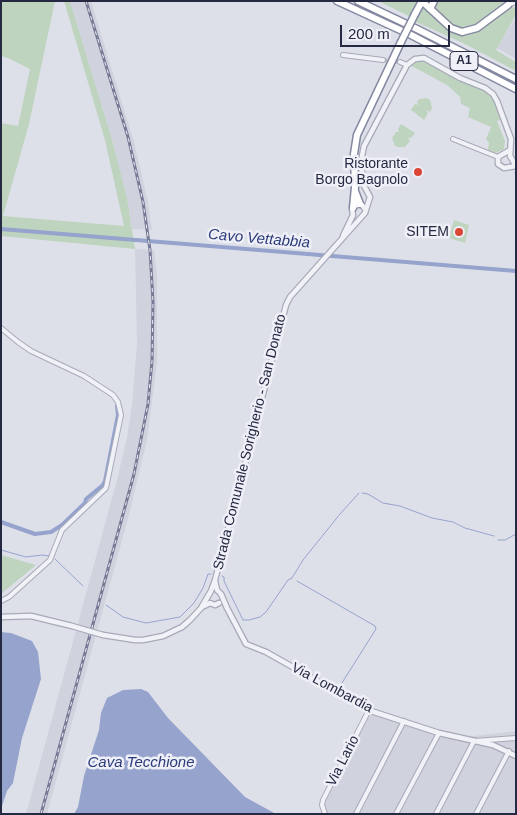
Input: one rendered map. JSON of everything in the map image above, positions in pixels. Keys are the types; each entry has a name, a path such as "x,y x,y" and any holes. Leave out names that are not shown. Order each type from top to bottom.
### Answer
{"highway":[{"name":"A1","path":"337,1 411,35 516,89"},
{"name":"A1","path":"358,1 516,79"},
{"path":"353,211 355,187 354,154 357,135 415,14 425,5 434,1"},
{"path":"425,5 451,28 466,32 477,28 510,3"},
{"path":"355,187 361,204"}],"street":[{"path":"510,3 516,2"},
{"path":"343,55 383,60"},
{"path":"337,244 366,210 370,195 364,186 362,178 364,146 407,65 415,59 424,58 460,78 489,90 496,98 511,139 510,150 513,163"},
{"path":"400,62 407,65"},
{"path":"453,139 498,157"},
{"path":"498,157 510,150"},
{"path":"505,153 513,163"},
{"path":"498,157 497,162 499,166 504,168 513,163"},
{"path":"337,244 355,205 370,200"},
{"path":"361,204 366,210"},
{"path":"353,211 358,218 362,217"},
{"name":"Strada Comunale Sorigherio - San Donato","path":"201,608 215,580 286,305 290,297 337,244"},
{"path":"1,328 31,351 84,376 113,395 118,402 121,415 106,488 62,530 53,555 47,563 9,597 1,601"},
{"path":"1,617 31,616 103,635 135,640 163,636 186,623 201,608 219,603 222,597 221,592 217,590 215,580"},
{"path":"210,604 208,601 209,593 217,590"},
{"name":"Via Lombardia","path":"222,597 246,644 266,652 369,710 439,732 493,745 516,756"},
{"path":"219,603 227,608"},
{"name":"Via Lario","path":"325,814 322,805 323,800 369,710"},
{"path":"356,814 404,722"},
{"path":"396,814 439,732"},
{"path":"436,814 474,741 516,738"},
{"path":"476,814 509,751"}],"shaded area":[{"path":"70,1 91,1 134,142 148,202 152,230 132,229 127,198 113,143"},
{"path":"516,17 516,59 497,48"},
{"path":"135,249 154,250 157,275 157,362 147,440 130,511 47,814 26,814 127,437 132,405 137,343"},
{"path":"369,710 454,734 473,736 516,731 516,814 325,814 323,800"}],"green space":[{"path":"1,1 55,1 29,124 3,216 124,226 105,140 64,1 70,1 113,143 127,198 135,249 1,236 1,123 18,126 30,69 1,56"},
{"path":"378,1 509,1 516,10 516,15 496,50 516,62 516,71 465,44 414,21 415,19"},
{"path":"417,60 423,60 459,80 483,90 492,97 498,109 500,120 497,121 505,141 504,149 496,153 488,150 489,143 486,139 491,127 468,117 470,108 461,104 460,97 447,85 410,65"},
{"path":"427,98 430,100 432,108 430,112 426,110 428,113 424,120 411,110 415,104 418,105 419,99"},
{"path":"401,124 415,133 411,138 408,138 410,141 405,147 395,146 392,138 396,132 399,132 398,129"},
{"name":"SITEM","path":"454,220 469,225 465,243 449,238"},
{"path":"1,555 36,565 1,594"}],"water":[{"path":"1,632 11,633 32,641 38,652 41,679 22,738 13,783 7,791 1,809"},
{"name":"Cava Tecchione","path":"141,689 148,692 168,718 245,797 276,814 74,814 78,807 84,776 99,730 101,713 107,698 123,690"}],"waterway":[{"name":"Cavo Vettabbia","path":"1,229 516,271"},
{"path":"1,522 35,534 51,532 62,525 85,503 86,499 103,485 105,481 118,415 117,406"},
{"path":"222,576 243,620 260,617 266,612 288,580 292,578 303,560 359,493"},
{"path":"362,493 368,494 383,503 400,506 432,518 453,522 465,528 494,536"},
{"path":"498,540 505,540 516,534"},
{"path":"1,550 26,557 49,556"},
{"path":"55,559 83,586"},
{"path":"106,605 123,617 146,623 180,617 194,603 203,588 208,574 211,574"},
{"path":"297,581 375,626 376,629 340,686"}],"tunnel":[{"path":"383,60 400,62"}],"railway":[{"path":"41,814 134,474 148,404 152,361 153,302 150,250 143,202 128,137 86,1"}],"place":[{"name":"Ristorante Borgo Bagnolo","path":"418,172"},
{"name":"SITEM","path":"459,232"}]}
